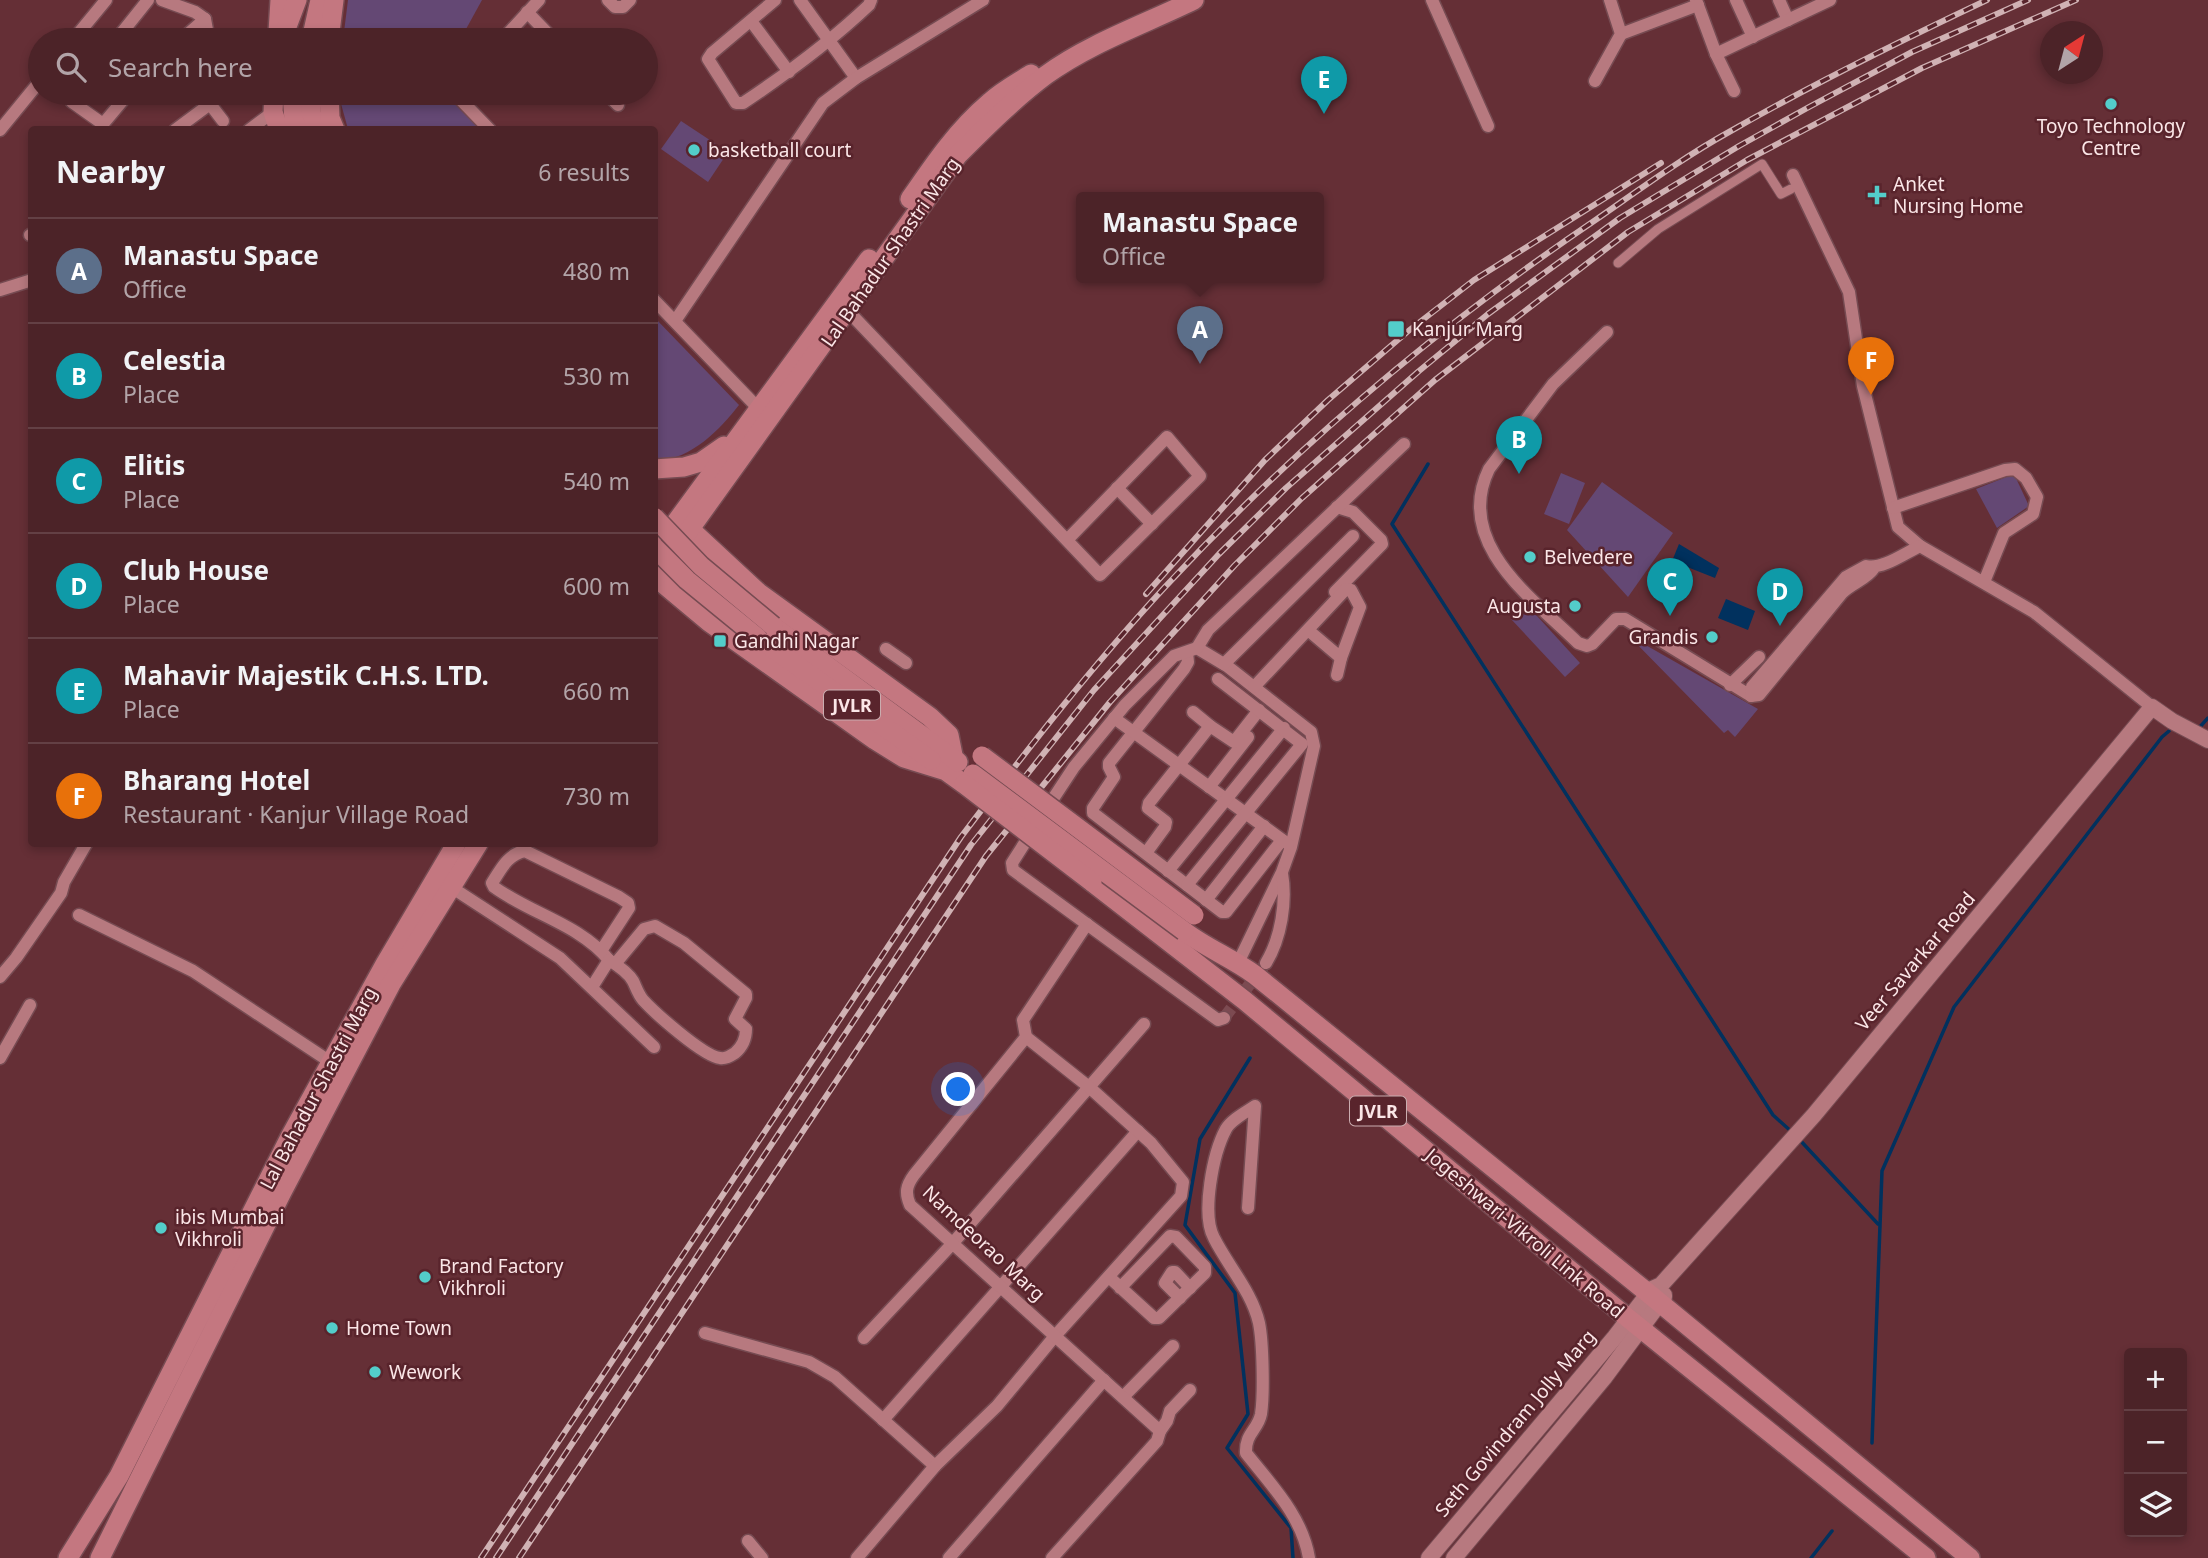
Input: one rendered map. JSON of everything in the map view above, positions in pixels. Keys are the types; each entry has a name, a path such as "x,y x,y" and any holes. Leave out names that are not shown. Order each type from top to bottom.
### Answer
{"main road":[{"path":"280,0 280,28"},
{"path":"285,28 298,0"},
{"path":"294,28 298,0"},
{"name":"Lal Bahadur Shastri Marg","path":"658,542 668,524 739,435 863,267 942,152 965,125 991,100 1040,68 1168,0"},
{"name":"Lal Bahadur Shastri Marg","path":"658,566 668,524 848,311 958,155 993,120 1046,75 1194,0"},
{"path":"315,28 325,1"},
{"path":"325,1 328,28"},
{"path":"293,105 297,126"},
{"path":"311,105 316,126"},
{"path":"329,105 333,126"},
{"path":"658,469 684,467 701,462 739,435"},
{"path":"668,524 930,717 948,734 950,765"},
{"name":"JVLR","path":"668,524 701,566 765,632"},
{"name":"JVLR","path":"658,553 687,580 765,632 969,778 1195,915 1230,959"},
{"path":"658,580 709,622 875,740 904,758 950,765 969,778"},
{"name":"Jogeshwari-Vikroli Link Road","path":"969,778 1089,886 1125,906 1255,1009 1635,1324 1926,1558"},
{"name":"Lal Bahadur Shastri Marg","path":"339,1067 385,964 454,847"},
{"name":"Lal Bahadur Shastri Marg","path":"102,1553 240,1256 292,1135 339,1067 476,847"},
{"name":"Jogeshwari-Vikroli Link Road","path":"1230,959 1657,1294 1970,1558"},
{"name":"Lal Bahadur Shastri Marg","path":"68,1558 119,1476 240,1256"},
{"path":"83,1535 102,1553"}],"street":[{"path":"83,28 106,0"},
{"path":"126,28 148,0"},
{"path":"162,0 195,12 205,19 207,28"},
{"path":"513,28 539,0"},
{"path":"608,0 615,7 623,7 631,0"},
{"path":"775,0 708,59 736,103 743,103 830,41 869,5 871,0"},
{"path":"800,0 856,78"},
{"path":"675,321 823,103 856,78 983,0"},
{"path":"1432,0 1488,126"},
{"path":"1610,0 1621,34"},
{"path":"1736,0 1753,37"},
{"path":"1779,0 1788,20"},
{"path":"1715,57 1814,4 1830,0"},
{"path":"1595,81 1621,34 1697,3 1715,57 1732,92"},
{"path":"527,12 542,28"},
{"path":"195,28 205,19"},
{"path":"751,21 789,72"},
{"path":"0,130 28,96"},
{"path":"76,105 102,126"},
{"path":"104,126 120,105"},
{"path":"180,126 204,105"},
{"path":"214,105 223,121"},
{"path":"466,105 486,126"},
{"path":"254,126 275,111"},
{"path":"1618,263 1658,229 1762,164 1781,194 1791,189"},
{"path":"1793,175 1849,292 1863,386 1898,527 1920,546 2034,612 2146,715 2172,721 2208,740"},
{"path":"0,290 28,281"},
{"path":"658,304 759,408"},
{"path":"848,311 1100,575 1200,476 1167,437 1067,540"},
{"path":"1607,332 1553,384 1489,470 1484,482 1481,505 1485,538 1504,570 1578,643 1587,646 1592,644 1616,619 1625,619 1730,685 1751,696 1759,695 1846,577 1867,566 1874,568 1920,546"},
{"path":"1195,915 1187,885 1093,813 1093,808 1114,777 1109,764 1184,668 1192,650 1208,630 1404,444"},
{"path":"1893,508 2015,469 2026,478 2037,497 2033,514 2004,533 1984,582"},
{"path":"1117,488 1152,524"},
{"path":"1250,685 1382,544 1353,512 1338,507"},
{"path":"1224,664 1353,536"},
{"path":"1250,685 1346,589 1351,590 1360,607 1337,675"},
{"path":"1308,629 1341,658"},
{"path":"886,649 906,663"},
{"path":"1224,1018 1218,1020 1013,870 1012,863 1074,767 1114,718 1174,656 1192,650 1224,664 1311,732 1314,746 1287,843 1282,872 1283,901 1275,948 1266,963"},
{"path":"1730,685 1759,657"},
{"path":"1187,885 1302,744 1217,679"},
{"path":"1193,712 1237,745"},
{"path":"1209,787 1262,712"},
{"name":"Veer Savarkar Road","path":"1657,1294 1814,1115 2146,715"},
{"path":"1114,718 1287,843"},
{"path":"1146,853 1166,822 1148,808 1149,803 1210,726"},
{"path":"1168,871 1284,728"},
{"path":"1195,915 1264,826"},
{"path":"1195,915 1226,912 1287,843"},
{"path":"0,977 61,893 64,882 84,847"},
{"path":"592,987 608,958 629,908 628,903 525,851 519,852 508,860 492,883 494,887 581,935 608,958 632,979 641,997 660,1016 712,1055 721,1058 735,1053 746,1037 746,1029 735,1019 746,993 670,934 655,926 644,929 608,958"},
{"path":"1230,959 1251,933 1282,872"},
{"path":"451,887 559,958 654,1047"},
{"path":"79,915 192,971 339,1067"},
{"name":"Namdeorao Marg","path":"1087,924 1023,1020 1026,1037 907,1184 905,1195 910,1205 1160,1431"},
{"path":"0,1058 30,1005"},
{"path":"864,1338 953,1243 1144,1024"},
{"path":"857,1558 935,1466 997,1406 1055,1336 1181,1196 1183,1182 1151,1143 1089,1087 1026,1037"},
{"path":"1248,1208 1255,1106 1227,1127 1214,1162 1208,1210 1212,1235 1245,1289 1259,1323 1262,1406 1260,1418 1246,1442 1247,1453 1294,1514 1306,1538 1309,1558"},
{"path":"883,1420 1138,1131"},
{"path":"1109,1278 1120,1288 1154,1318 1159,1318 1205,1273 1205,1267 1176,1237 1170,1236 1120,1288"},
{"path":"1180,1298 1164,1283 1165,1280 1175,1272 1190,1288"},
{"name":"Seth Govindram Jolly Marg","path":"1429,1558 1635,1324 1657,1294"},
{"path":"1454,1558 1604,1378 1635,1324"},
{"path":"705,1333 809,1362 835,1377 935,1466"},
{"path":"1123,1398 1173,1346"},
{"path":"949,1558 1104,1380"},
{"path":"1052,1558 1157,1441 1170,1411 1190,1390"},
{"path":"748,1541 762,1558"}],"shaded area":[{"path":"348,0 482,0 467,28 344,28"},
{"path":"341,105 458,105 476,126 347,126"},
{"name":"basketball court","path":"681,121 728,152 708,182 661,149"},
{"path":"658,321 739,405 702,443 679,456 658,460"},
{"path":"1561,473 1585,483 1569,524 1544,514"},
{"path":"2014,474 2029,506 1997,528 1976,489"},
{"path":"1602,482 1673,533 1628,597 1567,530"},
{"path":"1527,605 1580,663 1565,677 1511,619"},
{"path":"1628,635 1758,709 1735,737 1728,730 1724,733"}],"water":[{"path":"1679,544 1719,568 1715,578 1672,561"},
{"path":"1726,599 1755,611 1748,630 1718,618"}],"waterway":[{"path":"1428,464 1392,524 1773,1115 1793,1133"},
{"path":"2198,729 2208,718"},
{"path":"1872,1443 1882,1171 1954,1007 2169,731"},
{"path":"1250,1058 1200,1139 1185,1225 1235,1293 1248,1414 1227,1448 1291,1528 1293,1558"},
{"path":"1798,1138 1878,1224"},
{"path":"1811,1558 1832,1531"}],"tunnel":[{"path":"1224,1018 1266,963"}],"railway":[{"path":"481,1558 961,837 1086,678 1165,587 1214,536 1316,438 1424,347 1536,261 1677,163 1793,97 1987,0"},
{"path":"496,1558 971,845 1094,690 1219,554 1286,488 1419,371 1488,314 1620,218 1809,107 1912,52 2028,0"},
{"path":"519,1558 986,856 1110,702 1235,565 1302,498 1435,380 1628,232 1747,160 1922,68 2076,0"},
{"path":"1146,594 1265,460 1328,400 1407,332 1474,280 1661,163"}],"place":[{"name":"Toyo Technology Centre","path":"2111,104"},
{"name":"Mahavir Majestik C.H.S. LTD.","path":"1324,114"},
{"name":"basketball court","path":"694,150"},
{"name":"Anket Nursing Home","path":"1877,195"},
{"name":"Kanjur Marg","path":"1396,329"},
{"name":"Manastu Space","path":"1200,364"},
{"name":"Bharang Hotel","path":"1871,395"},
{"name":"Celestia","path":"1519,474"},
{"name":"Belvedere","path":"1530,557"},
{"name":"Augusta","path":"1575,606"},
{"name":"Elitis","path":"1670,616"},
{"name":"Club House","path":"1780,626"},
{"name":"Grandis","path":"1712,637"},
{"name":"Gandhi Nagar","path":"720,641"},
{"name":"ibis Mumbai Vikhroli","path":"161,1228"},
{"name":"Brand Factory Vikhroli","path":"425,1277"},
{"name":"Home Town","path":"332,1328"},
{"name":"Wework","path":"375,1372"}]}
